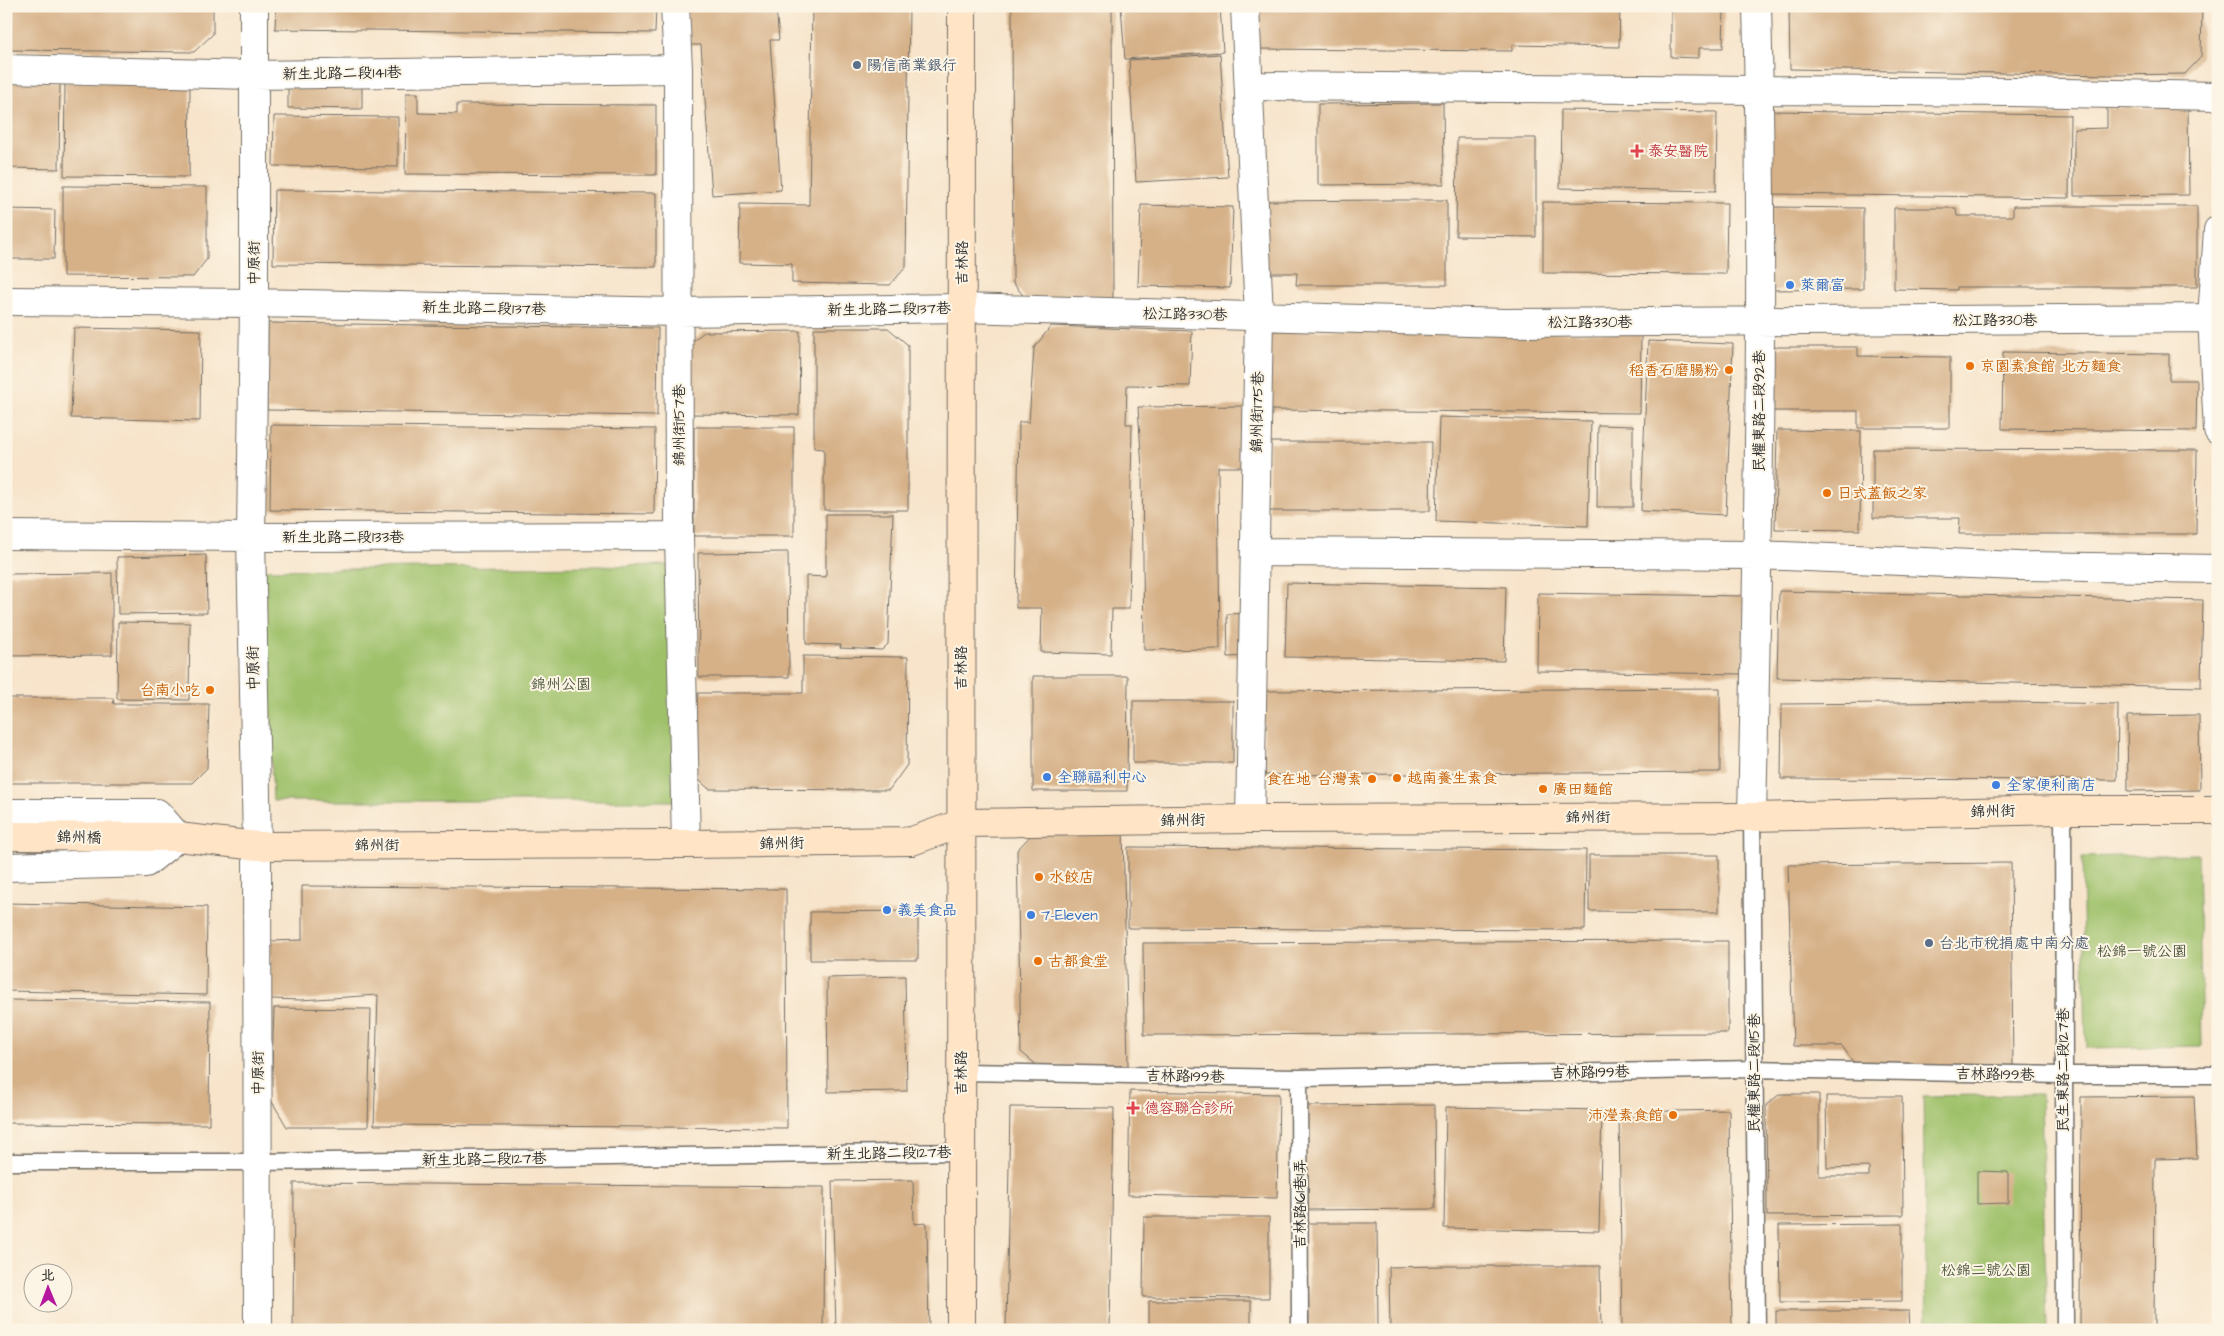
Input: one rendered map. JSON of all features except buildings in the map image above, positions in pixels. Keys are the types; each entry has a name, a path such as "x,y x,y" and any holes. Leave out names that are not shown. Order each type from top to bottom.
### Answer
{"street":[{"name":"中原街","path":"254,6 254,303 251,537 257,846 258,1330"},
{"name":"錦州街157巷","path":"675,6 678,69 680,536 686,844"},
{"name":"吉林路","path":"961,1330 962,6"},
{"name":"錦州街175巷","path":"1245,6 1259,316 1250,819"},
{"name":"民權東路二段92巷","path":"1752,817 1758,555 1760,321 1757,6"},
{"name":"新生北路二段141巷","path":"6,69 254,75 678,69"},
{"path":"1249,86 2218,96"},
{"path":"2218,230 2215,318 2218,430"},
{"name":"新生北路二段137巷","path":"6,301 254,303 678,312 962,308"},
{"name":"松江路330巷","path":"962,308 1505,323 2215,318"},
{"name":"新生北路二段133巷","path":"6,535 251,537 680,536"},
{"path":"1255,552 1758,555 2018,566 2218,569"},
{"name":"錦州街","path":"165,838 257,846 912,841 962,823 1250,819 1752,817 2063,810 2218,810"},
{"path":"6,813 156,813 165,838 146,863 6,867"},
{"name":"錦州橋","path":"6,836 165,838"}],"lane":[{"name":"民生東路二段127巷","path":"2063,810 2062,1075 2065,1330"},
{"name":"民權東路二段115巷","path":"1752,817 1757,1330"},
{"name":"吉林路199巷","path":"962,1072 1299,1078 1753,1069 2062,1075 2218,1075"},
{"name":"吉林路161巷1弄","path":"1299,1078 1300,1330"},
{"name":"新生北路二段127巷","path":"6,1162 258,1162 961,1152"}],"green space":[{"name":"錦州公園","path":"677,565 680,801 273,801 263,570"},
{"name":"松錦一號公園","path":"2198,854 2202,1046 2086,1048 2082,857"},
{"name":"松錦二號公園","path":"2041,1094 2047,1330 1927,1330 1923,1096"}],"place":[{"name":"陽信商業銀行","path":"857,65"},
{"name":"泰安醫院","path":"1637,151"},
{"name":"萊爾富","path":"1790,285"},
{"name":"京園素食館 北方麵食","path":"1970,366"},
{"name":"稻香石磨腸粉","path":"1729,370"},
{"name":"日式蓋飯之家","path":"1827,493"},
{"name":"台南小吃","path":"210,690"},
{"name":"全聯福利中心","path":"1047,777"},
{"name":"越南養生素食","path":"1397,778"},
{"name":"食在地 台灣素","path":"1372,779"},
{"name":"全家便利商店","path":"1996,785"},
{"name":"廣田麵館","path":"1543,789"},
{"name":"水餃店","path":"1039,877"},
{"name":"義美食品","path":"887,910"},
{"name":"7-Eleven","path":"1031,915"},
{"name":"台北市稅捐處中南分處","path":"1929,943"},
{"name":"古都食堂","path":"1038,961"},
{"name":"德容聯合診所","path":"1133,1108"},
{"name":"沛瀅素食館","path":"1673,1115"}]}
